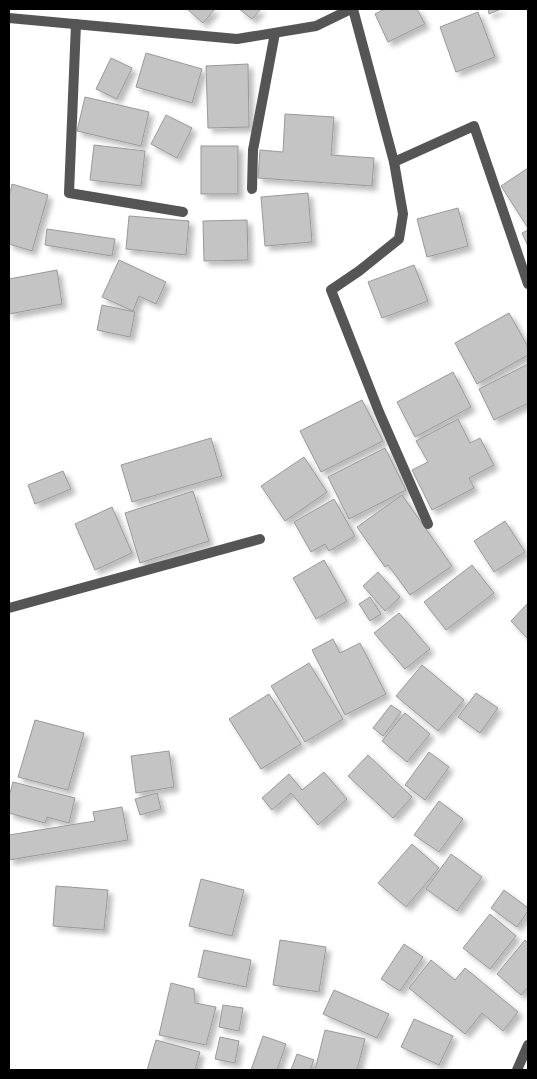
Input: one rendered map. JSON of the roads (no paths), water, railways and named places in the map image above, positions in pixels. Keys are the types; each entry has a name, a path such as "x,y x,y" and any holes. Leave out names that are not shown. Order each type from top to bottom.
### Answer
{"street":[{"path":"9,18 237,39 316,26 352,9 394,162 403,214 399,239 359,271 331,290 379,412 428,524"},
{"path":"76,24 69,193 183,212"},
{"path":"252,190 253,150 275,33"},
{"path":"394,162 474,126 528,284"},
{"path":"9,608 260,539"},
{"path":"517,1070 528,1044"}]}
